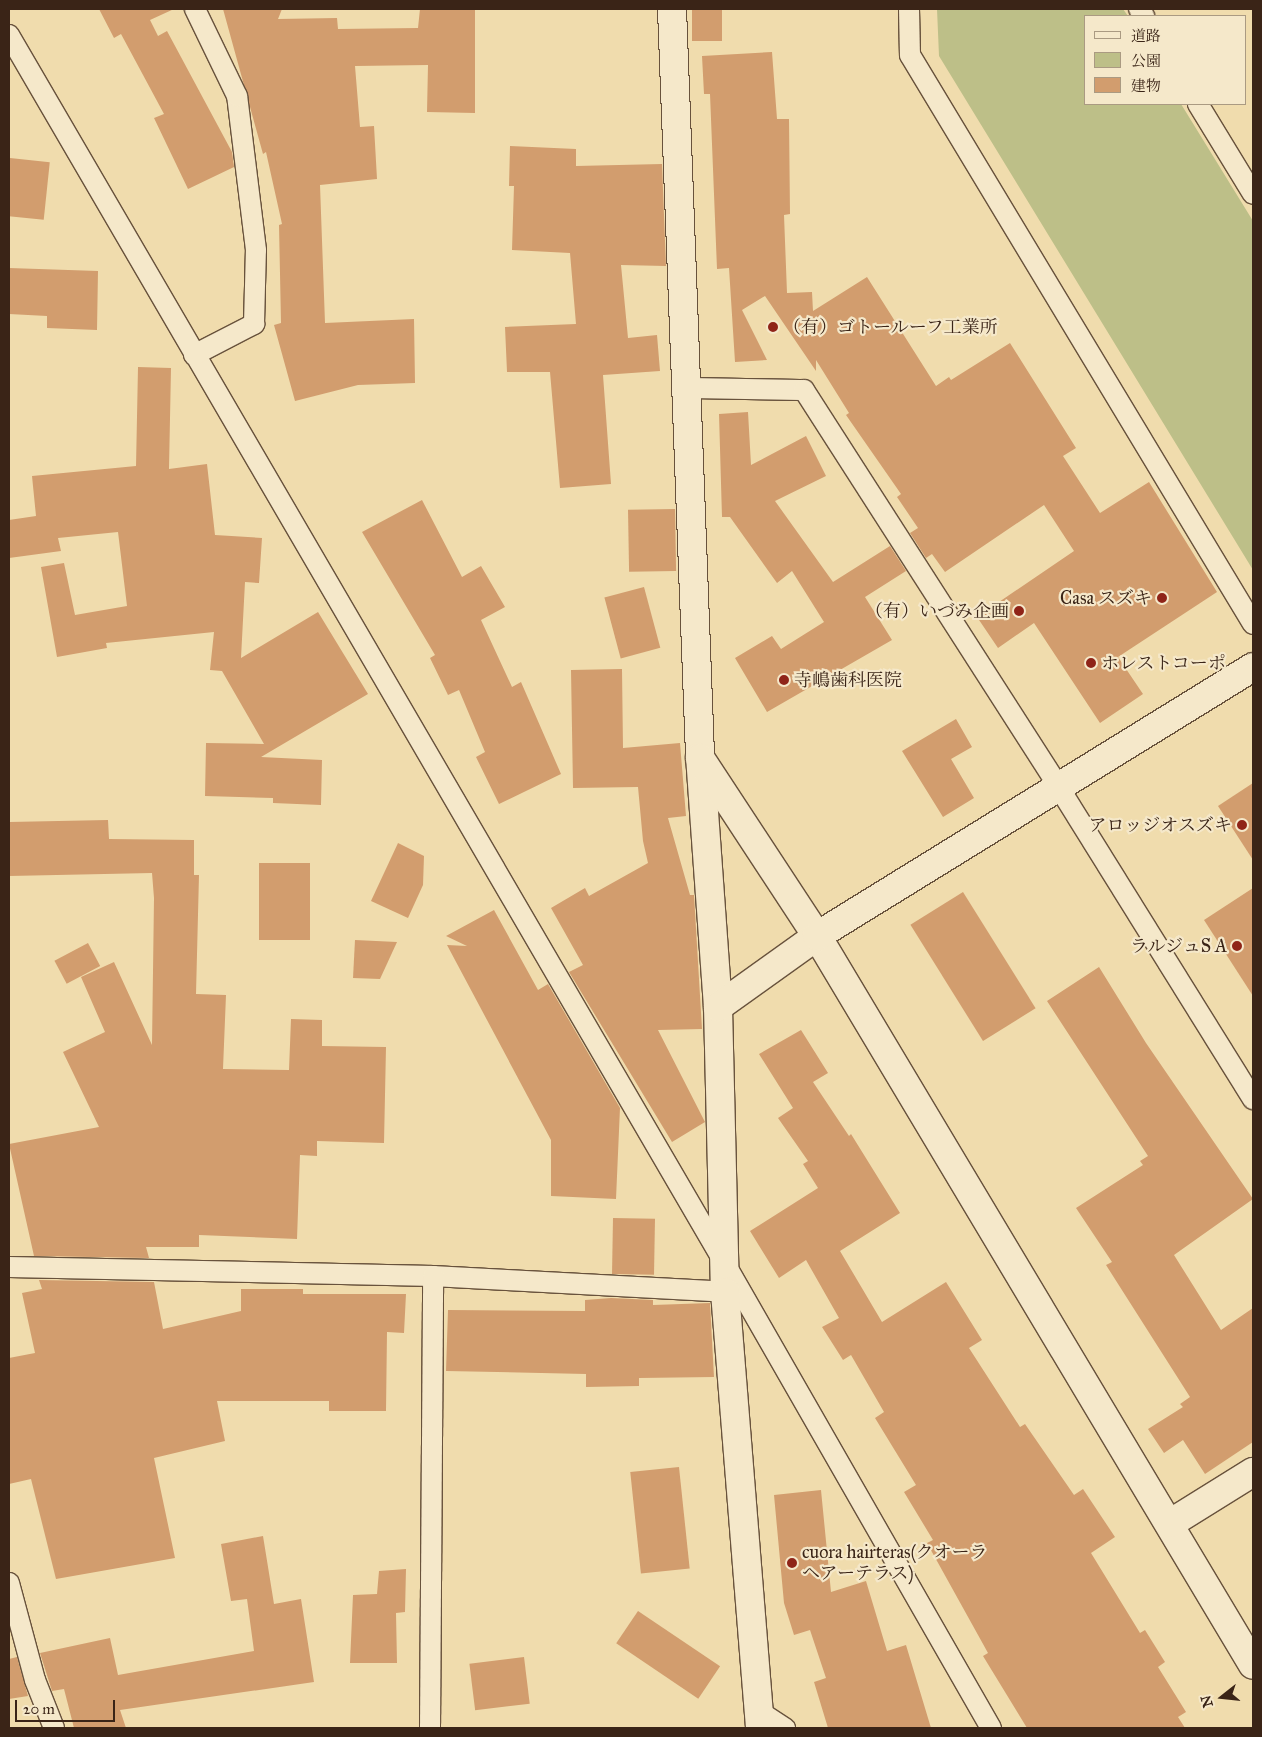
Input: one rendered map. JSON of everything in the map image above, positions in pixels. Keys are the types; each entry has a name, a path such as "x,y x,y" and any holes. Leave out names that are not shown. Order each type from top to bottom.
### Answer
{"street":[{"path":"672,9 700,756 718,1007 725,1292 760,1720"},
{"path":"718,1007 817,936 1253,666"},
{"path":"700,756 817,936 1171,1523 1253,1665"},
{"path":"1171,1523 1253,1472"}],"lane":[{"path":"194,355 254,324 256,250 237,96 195,9"},
{"path":"909,9 910,55 1253,624"},
{"path":"9,35 724,1262 991,1728"},
{"path":"1199,105 1253,194"},
{"path":"687,388 804,390 1058,786 1253,1099"},
{"path":"9,1267 433,1276 725,1292"},
{"path":"430,1728 433,1276"},
{"path":"9,1583 35,1680 54,1728"},
{"path":"760,1720 785,1728"}],"green space":[{"path":"937,9 1123,9 1127,15 1084,15 1084,105 1182,105 1253,221 1253,570 939,56"}],"building":[{"path":"99,9 174,9 150,20 158,36 167,31 232,152 234,167 188,189 154,118 164,114 121,34 114,38"},
{"path":"223,9 282,9 278,19 337,18 338,29 418,28 420,9 475,9 475,113 427,112 428,65 355,66 360,127 374,126 377,179 320,185 325,323 414,319 415,383 358,385 295,401 274,325 281,323 279,225 282,224 266,152 263,154"},
{"path":"692,9 722,9 722,41 692,41"},
{"path":"772,52 777,119 789,119 790,214 784,215 787,293 812,292 813,311 867,277 936,386 949,377 951,380 1010,343 1076,448 1063,456 1100,513 1149,482 1217,592 1118,657 1143,694 1100,723 1034,623 998,648 977,617 1074,551 1044,505 945,572 932,554 926,558 910,533 918,528 897,497 901,494 846,415 849,413 816,360 816,371 765,296 742,310 767,360 735,362 729,268 717,269 710,94 704,94 702,56"},
{"path":"510,146 576,149 576,166 662,164 666,266 621,265 628,338 657,335 660,371 603,375 611,484 560,488 550,372 507,372 505,327 576,324 570,253 512,250 514,186 509,186"},
{"path":"10,158 50,162 44,220 9,216"},
{"path":"9,268 98,271 97,330 47,328 47,316 9,314"},
{"path":"138,367 171,368 169,469 207,464 215,535 262,538 259,583 245,582 241,658 318,612 368,694 261,757 322,760 321,805 273,803 273,798 205,796 206,743 264,744 222,671 210,670 214,632 106,643 107,648 57,657 41,567 64,563 75,615 127,606 118,532 58,538 61,551 9,558 9,520 36,516 32,476 136,466"},
{"path":"748,412 751,465 806,436 826,476 775,501 833,582 890,546 906,571 865,597 892,640 767,712 735,658 772,636 781,649 824,622 792,571 777,583 730,517 722,517 719,414"},
{"path":"422,500 462,577 481,566 505,607 481,620 512,687 521,682 561,774 499,804 476,757 485,752 459,690 448,695 430,658 435,655 362,532"},
{"path":"675,509 676,571 629,572 628,510"},
{"path":"644,587 660,648 621,658 604,598"},
{"path":"622,669 623,748 680,743 686,816 668,818 690,895 694,895 702,1029 658,1030 705,1122 672,1142 569,972 583,965 551,908 585,888 589,896 648,863 643,841 638,787 573,788 571,670"},
{"path":"956,719 972,747 951,759 974,798 943,817 902,751"},
{"name":"アロッジオスズキ","path":"1253,783 1253,860 1218,806"},
{"path":"108,820 109,839 194,840 194,875 199,875 196,994 226,995 223,1069 289,1070 291,1019 322,1020 322,1046 386,1047 384,1143 317,1141 317,1156 300,1155 297,1239 199,1235 199,1247 146,1247 149,1258 34,1256 9,1144 99,1127 63,1052 105,1032 81,977 114,962 152,1045 154,898 152,873 9,876 9,822"},
{"path":"398,843 424,856 423,885 408,918 371,901"},
{"path":"259,863 310,863 310,940 259,940"},
{"name":"ラルジュS A","path":"1253,888 1253,996 1204,920"},
{"path":"963,892 1036,1008 983,1041 910,925"},
{"path":"494,910 538,990 548,984 620,1108 616,1199 551,1196 551,1140 447,945 467,946 446,936"},
{"path":"355,940 397,942 380,979 353,978"},
{"path":"88,943 100,966 67,984 54,961"},
{"path":"1099,967 1146,1043 1253,1199 1174,1255 1221,1330 1253,1308 1253,1442 1205,1474 1183,1440 1164,1453 1148,1429 1183,1407 1180,1404 1190,1397 1106,1265 1112,1262 1076,1208 1143,1165 1140,1161 1148,1156 1047,1001"},
{"path":"801,1030 828,1073 813,1082 849,1136 851,1134 900,1213 840,1251 882,1322 946,1282 982,1340 969,1348 1020,1427 1025,1424 1074,1495 1083,1489 1115,1537 1091,1553 1140,1633 1145,1630 1165,1662 1158,1667 1186,1712 1178,1717 1185,1728 1027,1728 983,1656 988,1653 927,1543 933,1540 904,1492 916,1485 875,1418 884,1412 851,1355 843,1360 822,1327 839,1318 806,1260 779,1278 750,1231 818,1188 803,1164 808,1161 778,1118 793,1108 759,1054"},
{"path":"613,1218 655,1219 654,1275 612,1274"},
{"path":"39,1280 154,1282 163,1329 241,1311 241,1289 303,1289 303,1294 406,1294 404,1333 387,1332 386,1411 329,1411 329,1401 217,1401 225,1441 154,1458 175,1558 56,1579 31,1479 9,1484 9,1358 35,1353 22,1293 42,1289"},
{"path":"611,1298 653,1300 653,1305 710,1303 714,1377 639,1378 639,1386 586,1387 586,1374 446,1371 448,1310 585,1311 585,1300"},
{"path":"679,1467 690,1568 641,1574 630,1472"},
{"path":"821,1490 831,1592 866,1581 887,1651 906,1645 931,1728 828,1728 814,1682 826,1678 810,1630 794,1635 784,1603 774,1495"},
{"path":"263,1536 274,1604 301,1599 314,1682 120,1710 126,1728 74,1728 64,1689 52,1691 40,1653 110,1638 118,1675 254,1651 247,1599 231,1601 221,1544"},
{"path":"406,1569 405,1612 396,1613 397,1663 350,1663 353,1595 377,1594 379,1571"},
{"path":"638,1611 720,1666 698,1699 616,1643"},
{"path":"17,1657 28,1696 9,1699 9,1659"},
{"path":"524,1657 530,1704 475,1710 469,1664"}],"place":[{"name":"（有）ゴトールーフ工業所","path":"773,327"},
{"name":"Casa スズキ","path":"1162,598"},
{"name":"（有）いづみ企画","path":"1019,611"},
{"name":"ホレストコーポ","path":"1091,663"},
{"name":"寺嶋歯科医院","path":"784,680"},
{"name":"アロッジオスズキ","path":"1242,825"},
{"name":"ラルジュS A","path":"1237,946"},
{"name":"cuora hairteras(クオーラ ヘアーテラス)","path":"792,1563"}]}
